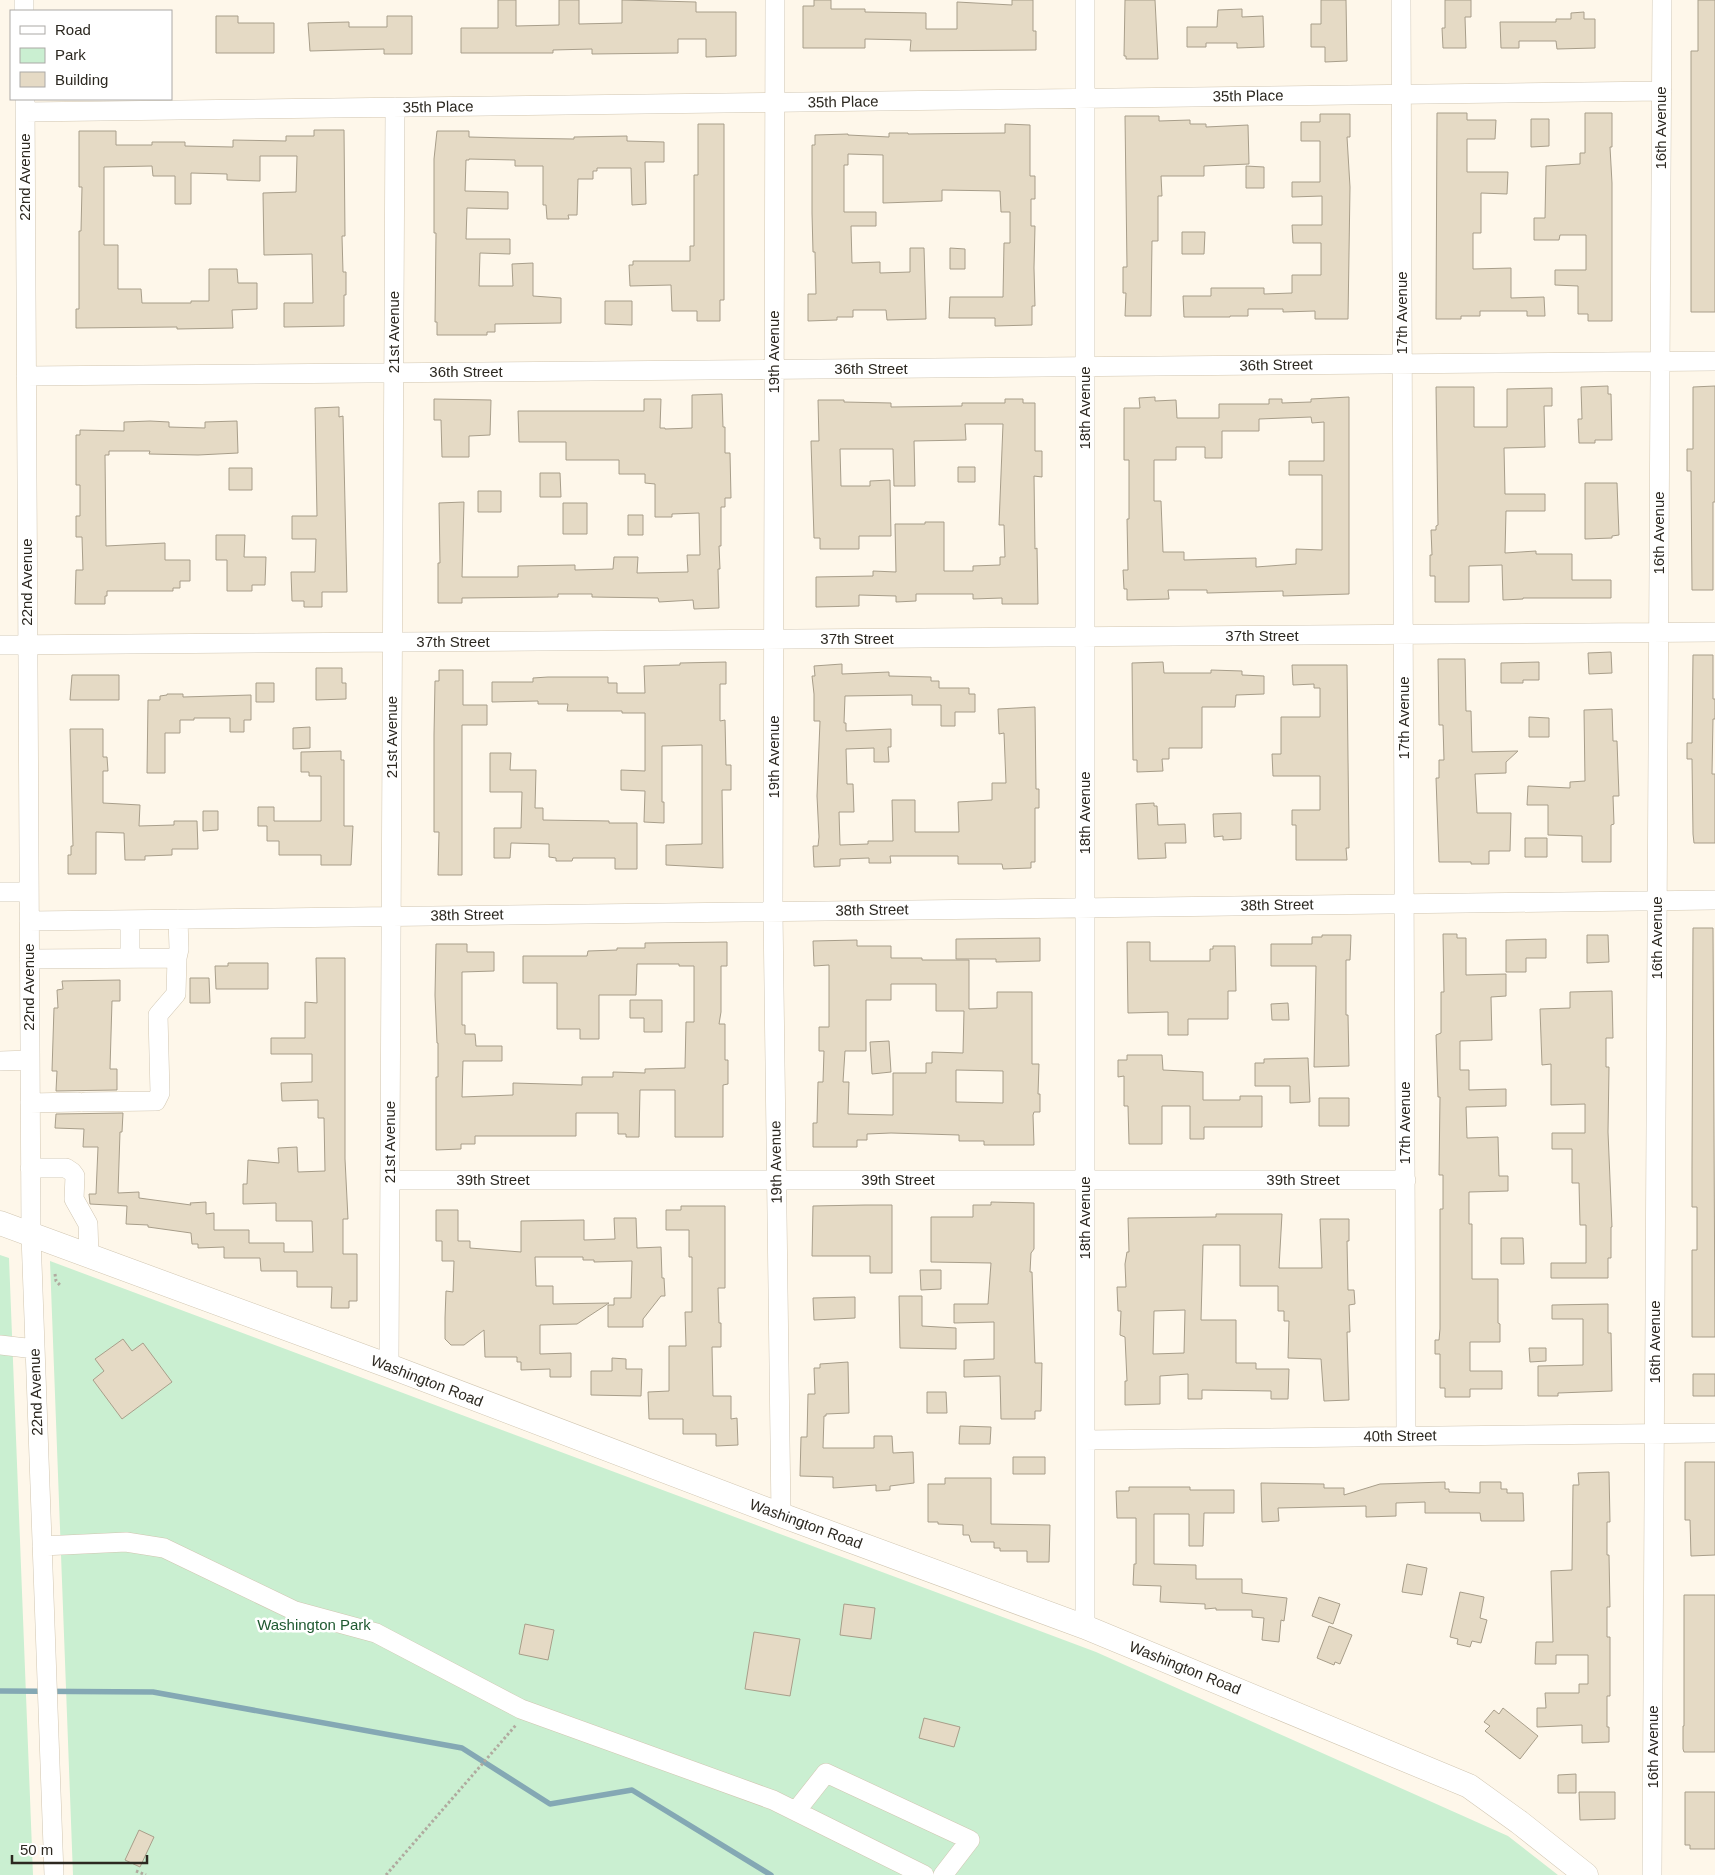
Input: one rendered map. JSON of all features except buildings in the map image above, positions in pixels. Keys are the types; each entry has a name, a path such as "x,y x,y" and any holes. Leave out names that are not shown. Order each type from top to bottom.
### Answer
{"main road":[{"name":"Washington Road","path":"0,1223 389,1366 781,1515 1085,1627 1469,1786 1519,1822 1586,1875"}],"street":[{"name":"19th Avenue","path":"775,0 773,912 781,1515"},
{"name":"18th Avenue","path":"1085,0 1085,1627"},
{"name":"17th Avenue","path":"1401,0 1406,1436"},
{"name":"16th Avenue","path":"1652,1875 1662,0"},
{"name":"35th Place","path":"25,105 395,107 1662,91"},
{"name":"22nd Avenue","path":"25,105 30,1235 54,1875"},
{"name":"21st Avenue","path":"389,1366 395,107"},
{"name":"36th Street","path":"26,376 1715,361"},
{"name":"37th Street","path":"0,645 1715,632"},
{"path":"0,892 29,892"},
{"name":"38th Street","path":"29,921 1715,900"},
{"path":"30,1103 156,1101 160,1093 158,1015 176,994 179,949 178,919"},
{"path":"130,920 130,958"},
{"path":"29,959 177,958"},
{"path":"0,1061 30,1060"},
{"path":"30,1168 66,1168 75,1176 74,1199 88,1224 89,1256"},
{"name":"39th Street","path":"390,1180 1406,1180"},
{"path":"0,1345 34,1349"},
{"name":"40th Street","path":"1085,1440 1715,1433"},
{"path":"42,1546 126,1542 164,1548 295,1611 376,1634 521,1709 773,1800 924,1875"},
{"path":"796,1811 826,1774 970,1840 943,1875"}],"path":[{"path":"56,1274 56,1281 60,1286"},
{"path":"386,1875 515,1727 521,1709"},
{"path":"136,1870 146,1875"}],"green space":[{"path":"0,1255 9,1258 33,1875 0,1875"},
{"name":"Washington Park","path":"50,1261 1096,1652 1508,1836 1558,1875 73,1875"}],"waterway":[{"path":"0,1691 153,1692 462,1748 550,1804 632,1790 771,1875"}]}
